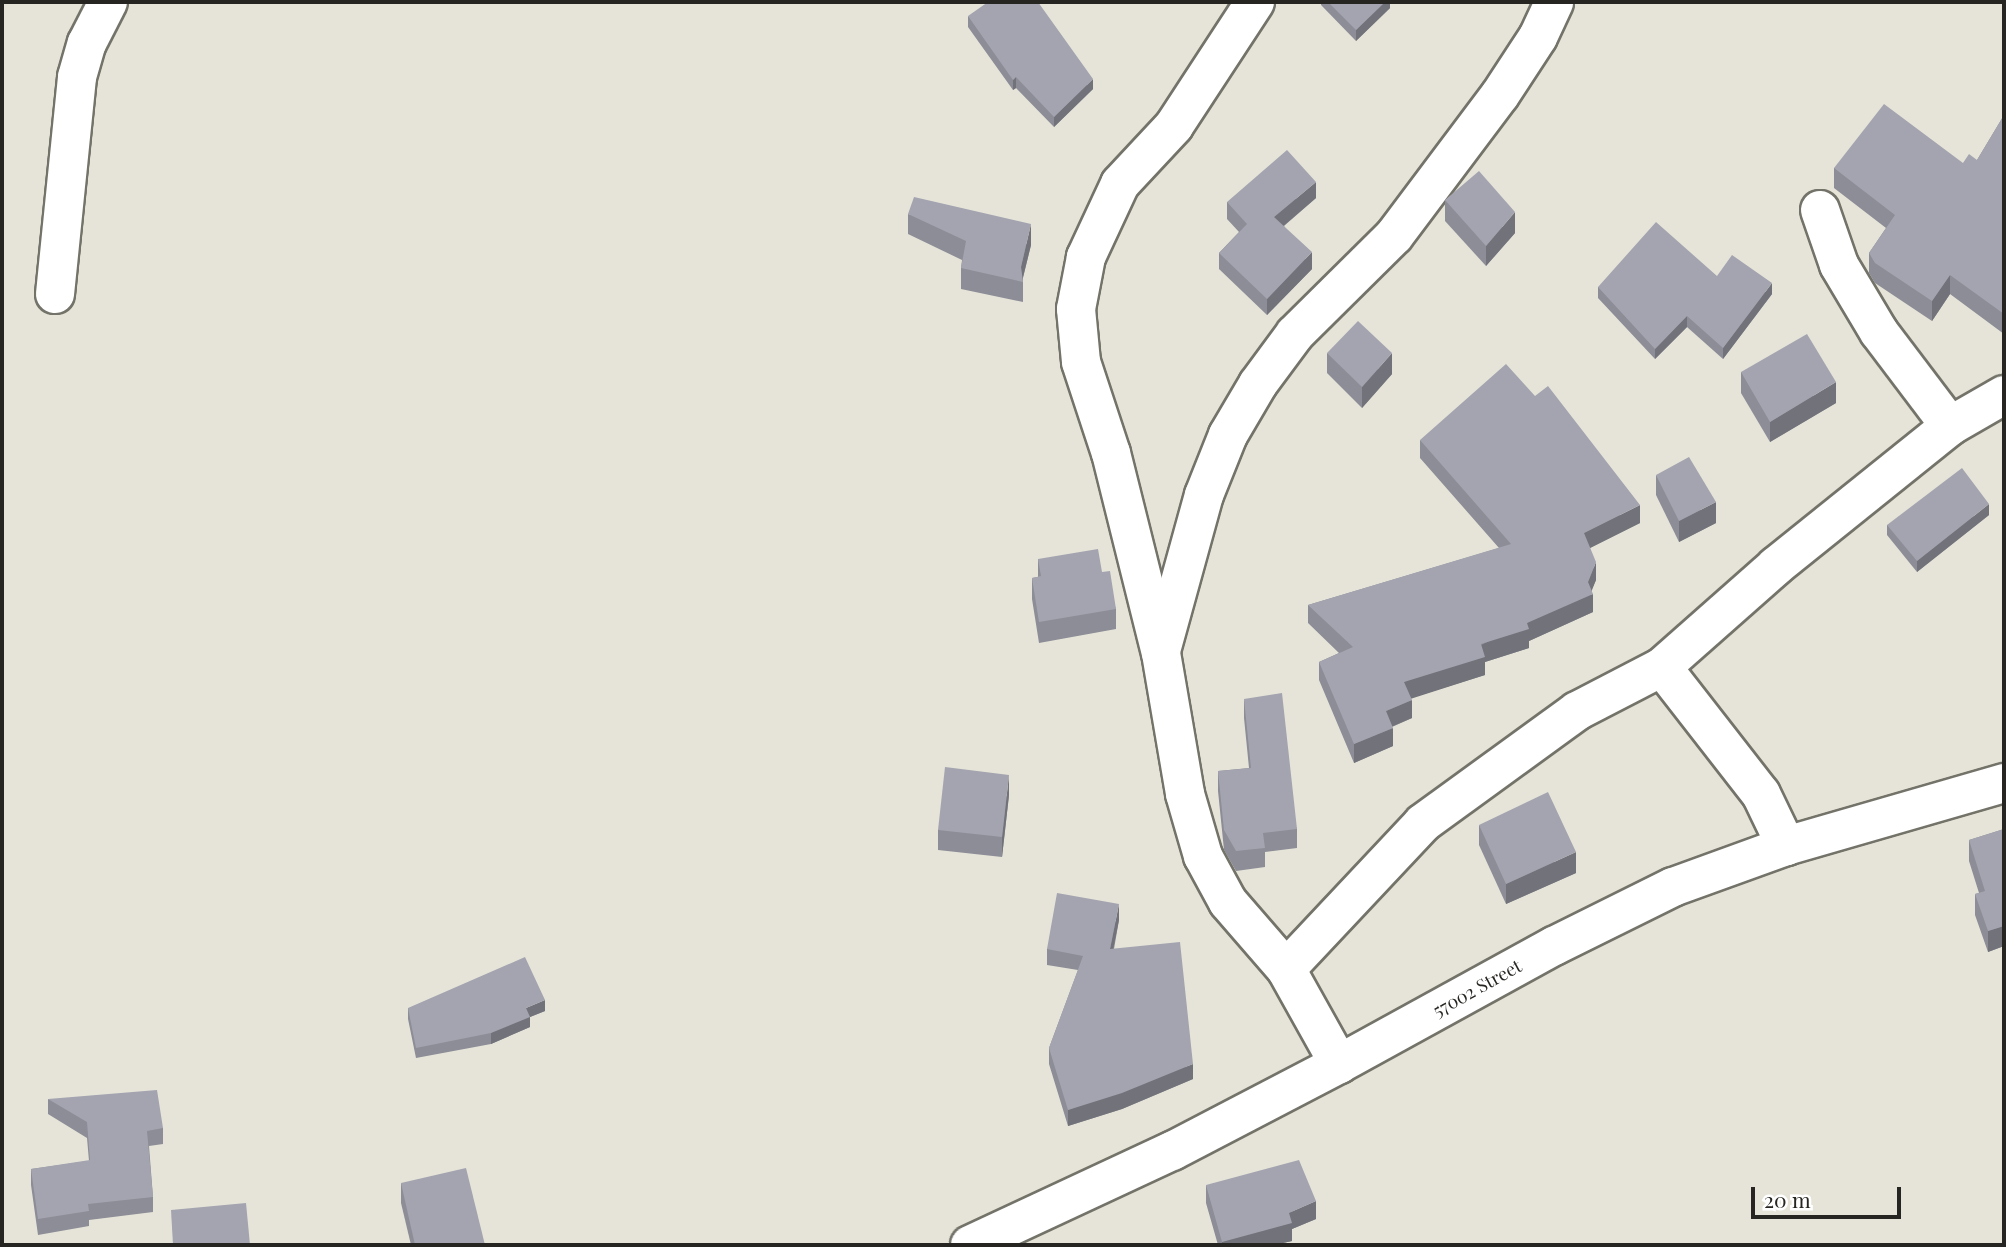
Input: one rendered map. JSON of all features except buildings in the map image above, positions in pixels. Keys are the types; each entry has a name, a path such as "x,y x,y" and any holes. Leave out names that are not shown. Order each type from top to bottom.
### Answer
{"street":[{"path":"55,294 77,77 87,43 108,2"},
{"path":"1255,2 1174,126 1120,184 1086,257 1076,309 1081,362 1111,453 1161,653 1185,794 1203,856 1228,902 1286,969 1339,1064"},
{"path":"1161,653 1204,495 1228,435 1258,384 1295,334 1394,236 1500,95 1538,37 1554,2"},
{"path":"1820,210 1839,265 1878,332 1950,426"},
{"path":"1286,969 1423,822 1577,711 1662,667 1776,566 1950,426 2004,395"},
{"path":"1662,667 1761,794 1786,846"},
{"name":"57002 Street","path":"970,1245 1172,1151 1339,1064 1554,946 1673,887 1786,846 2004,783"}]}
